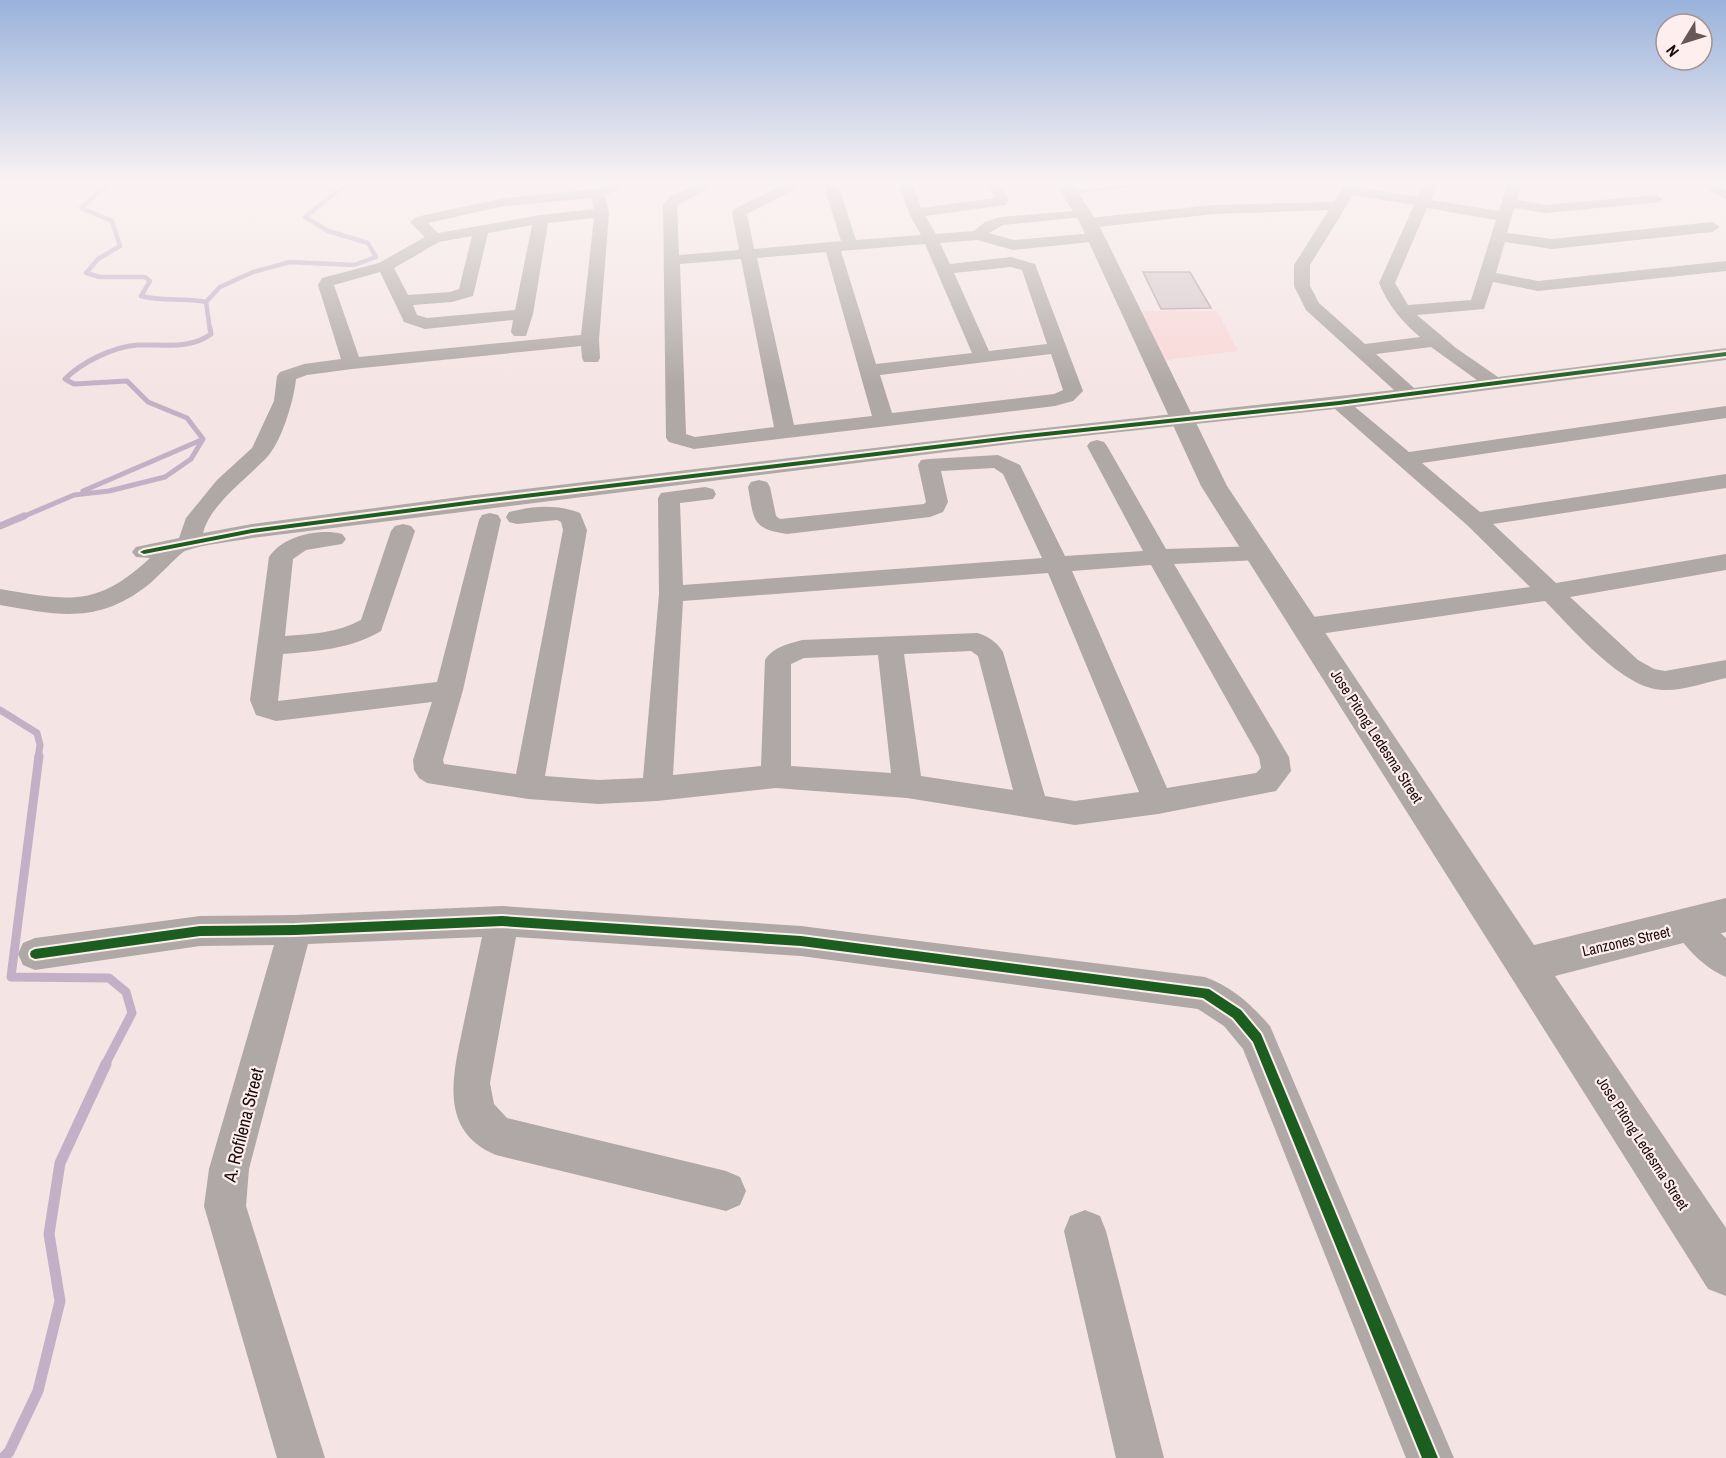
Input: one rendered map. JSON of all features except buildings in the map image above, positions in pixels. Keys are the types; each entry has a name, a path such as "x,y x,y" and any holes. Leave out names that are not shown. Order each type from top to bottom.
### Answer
{"main road":[{"name":"Jose Pitong Ledesma Street","path":"1100,250 1180,420 1214,486 1726,1271"},
{"name":"Lanzones Street","path":"1525,965 1690,926 1726,915"}],"street":[{"path":"352,363 326,285 338,278 385,266 413,250"},
{"path":"402,301 452,297 468,291 477,250"},
{"path":"517,347 535,250"},
{"path":"591,358 590,340 599,250"},
{"path":"672,250 676,438 694,443 1066,397 1073,391 1029,267 1011,262 944,269"},
{"path":"745,250 785,432"},
{"path":"672,260 793,250"},
{"path":"842,250 869,371 884,421"},
{"path":"936,250 983,357"},
{"path":"1311,250 1302,266 1302,286 1312,306 1410,394"},
{"path":"1402,250 1387,283 1403,311 1435,341 1494,383"},
{"path":"1403,311 1478,304 1494,250"},
{"path":"385,266 414,322 425,324 524,314"},
{"path":"1485,276 1538,286 1726,266"},
{"path":"0,597 61,607 87,605 114,596 141,580 182,546 194,523 225,485 261,451 284,401 287,375 304,370 352,363 590,340"},
{"path":"1360,350 1435,341"},
{"path":"869,371 1057,348"},
{"path":"144,552 252,531 669,489 1027,436 1339,403 1726,354"},
{"path":"1339,403 1407,459 1475,520 1629,667 1646,676 1665,681 1726,669"},
{"path":"1407,459 1726,412"},
{"path":"490,520 449,690 428,760 429,770 438,775 528,787 598,792 657,789 776,776 907,786 1075,813 1158,802 1265,783 1276,771 1274,757 1158,557 1097,446"},
{"path":"669,489 759,487 929,465 998,461 1006,465 1012,470 1057,565 1158,802"},
{"path":"759,487 765,519 773,525 787,527 930,510 937,502 929,465"},
{"path":"1475,520 1726,481"},
{"path":"657,789 671,594 669,489"},
{"path":"449,690 276,711 266,708 264,700 281,557 287,550 302,543 559,513 572,518 575,530 528,787"},
{"path":"271,646 347,637 364,631 372,625 403,531"},
{"path":"671,594 1158,557 1259,553"},
{"path":"1306,627 1551,592 1726,562"},
{"path":"776,776 778,660 787,654 802,649 977,642 990,652 1032,806"},
{"path":"890,645 907,786"},
{"path":"502,921 471,1083 476,1114 496,1135 726,1191"},
{"path":"35,954 200,931 295,930 502,921 801,941 1205,993 1237,1014 1257,1038 1430,1458"},
{"path":"1690,926 1726,961"},
{"name":"A. Rofilena Street","path":"295,930 229,1169 225,1206 301,1458"},
{"path":"1085,1231 1140,1458"}],"shaded area":[{"path":"1141,311 1217,311 1238,351 1165,360"}],"waterway":[{"path":"113,250 98,259 86,273 100,277 145,277 150,281 141,296 206,302"},
{"path":"206,302 220,287 253,272 290,262 354,265 376,257 372,250"},
{"path":"206,302 210,330"},
{"path":"20,518 74,495 109,491 165,477 191,459 203,439 187,418 148,402 127,381 74,384 65,379 80,367 108,352 128,346 175,345 194,342 211,334 210,328"},
{"path":"83,491 199,441"},
{"path":"0,526 24,516"},
{"path":"0,710 37,733 40,745 38,758"},
{"path":"39,756 11,977 109,978 126,992 132,1013 105,1065"},
{"path":"3,1458 9,1452 38,1391 60,1301 49,1234 60,1163 106,1064"}],"cycle path":[{"path":"144,552 252,531 475,502 1027,436 1339,403 1726,354"},
{"path":"35,954 200,931 295,930 502,921 801,941 1205,993 1237,1014 1257,1038 1430,1458"}]}
